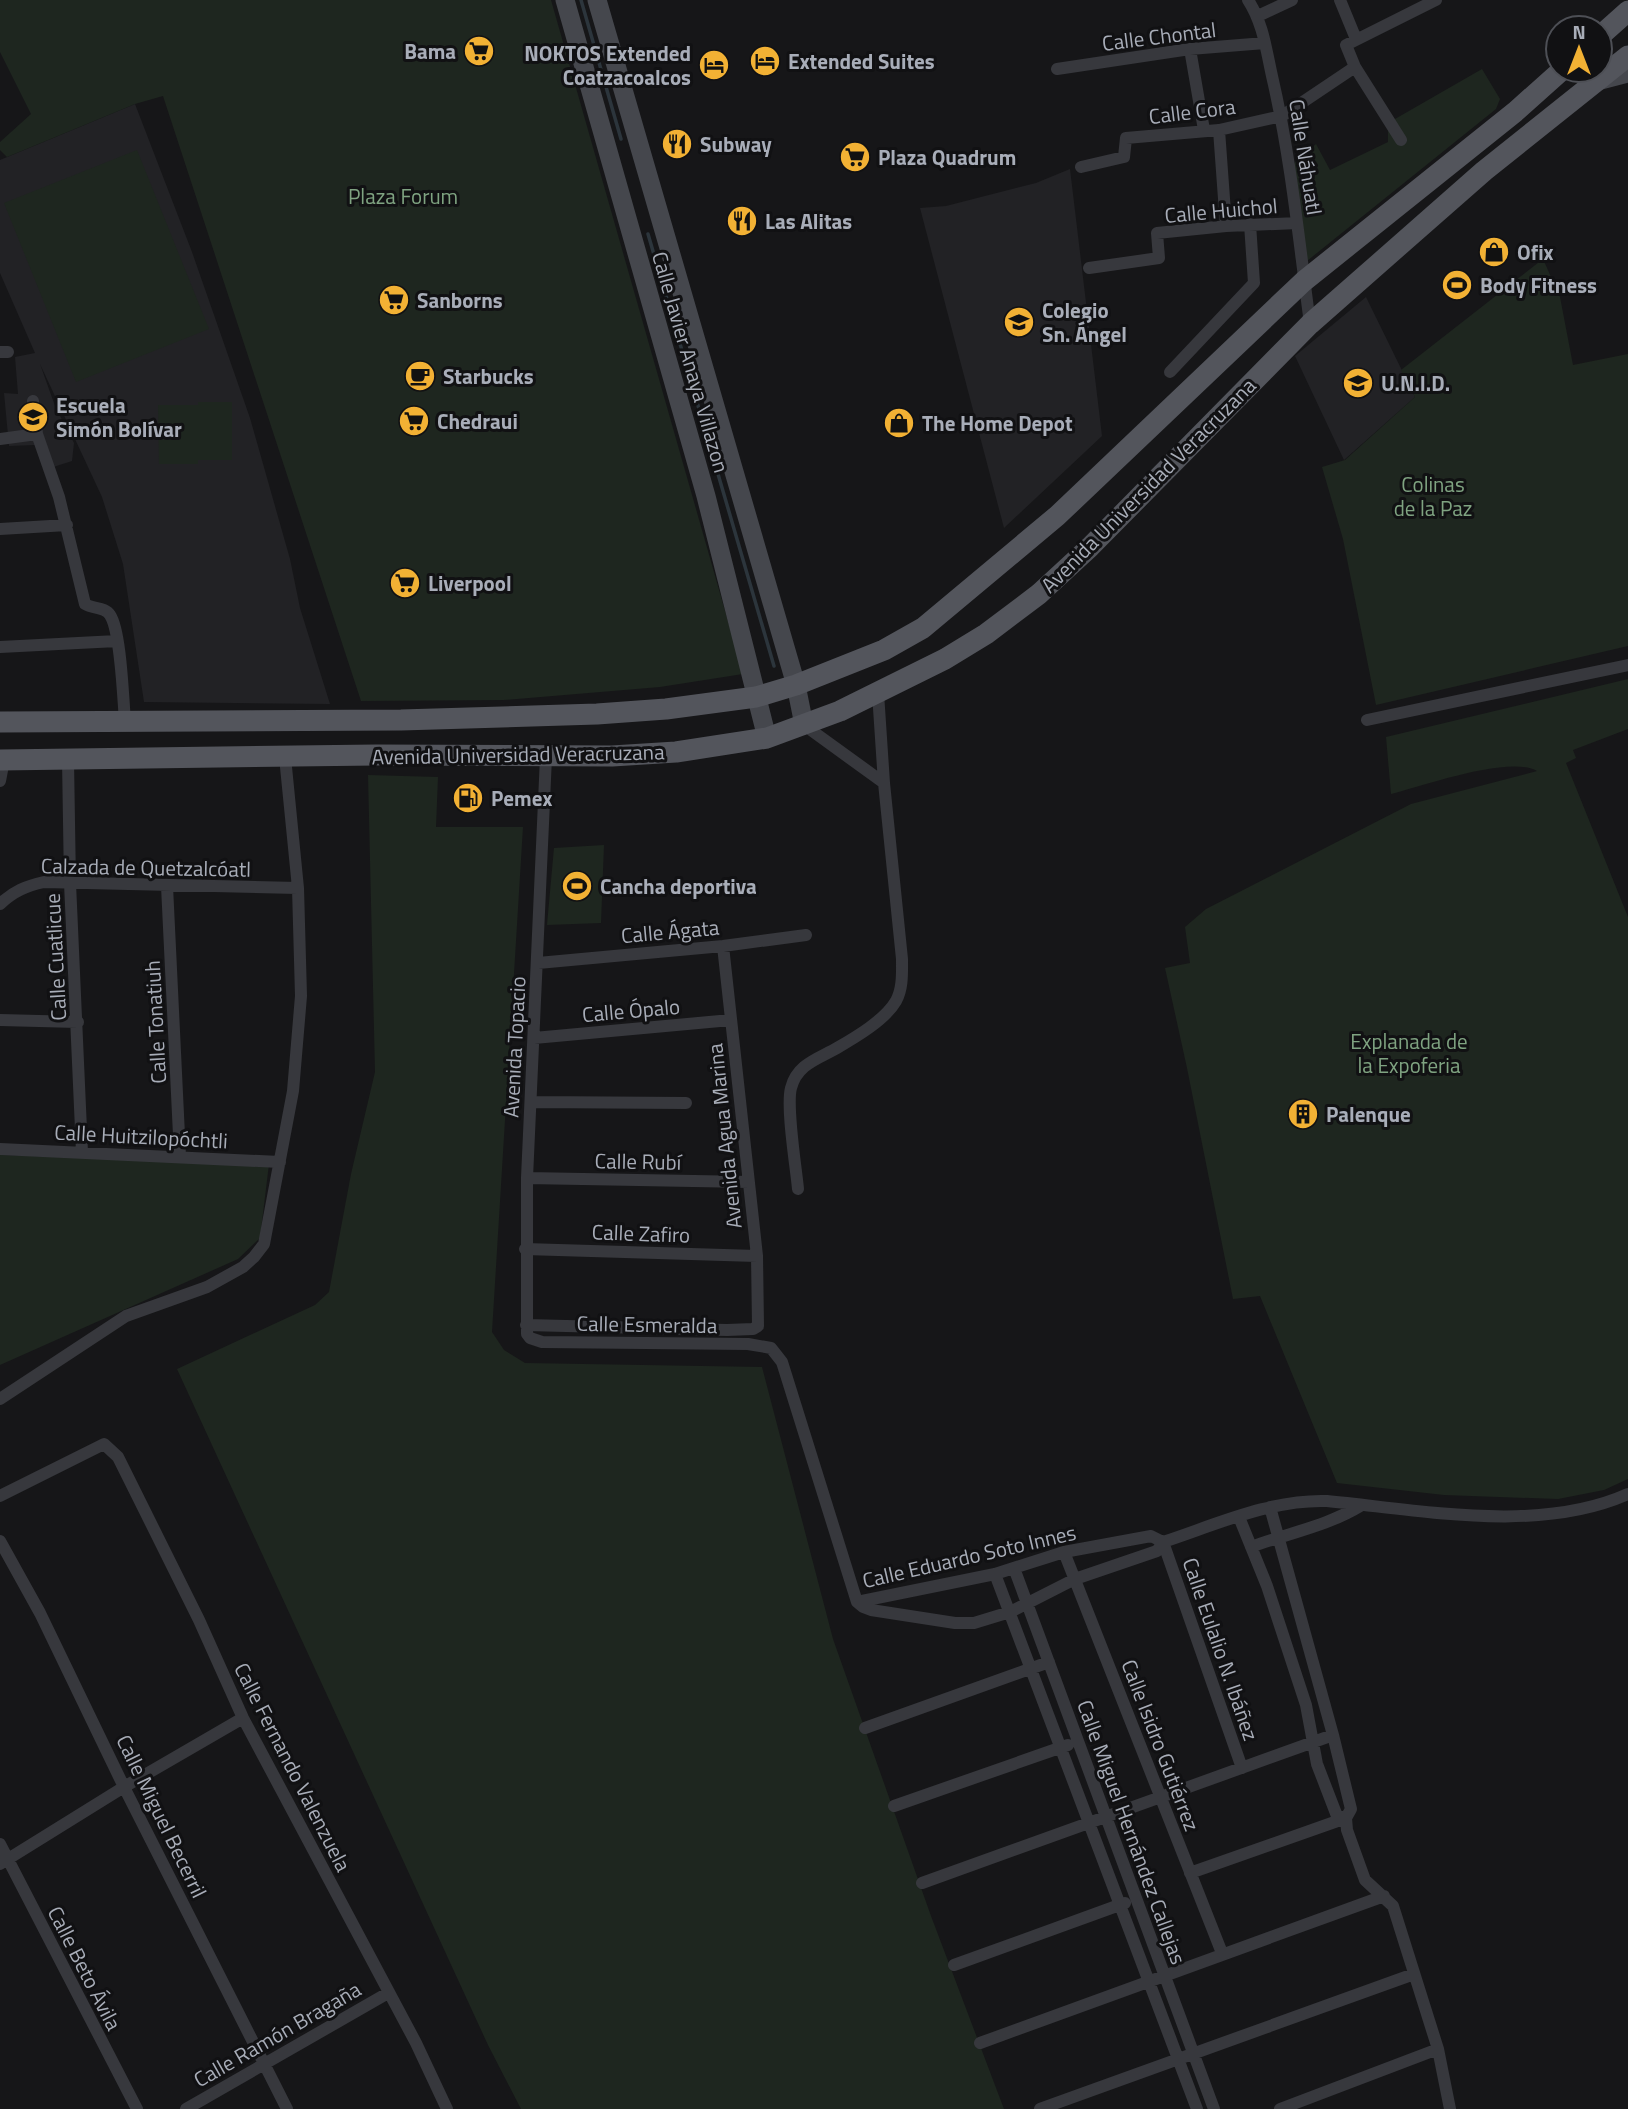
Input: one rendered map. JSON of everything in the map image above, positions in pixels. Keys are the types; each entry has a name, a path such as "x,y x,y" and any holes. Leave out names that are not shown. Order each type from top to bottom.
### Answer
{"main road":[{"path":"1614,24 1628,12"},
{"name":"Avenida Universidad Veracruzana","path":"0,723 322,722 666,709 756,697 796,685 884,650 923,628 1080,496 1304,281 1545,84"},
{"name":"Avenida Universidad Veracruzana","path":"1,764 68,760 376,755 546,757 676,752 767,738 804,726 878,693 962,649 1040,594 1090,547 1310,324 1450,201 1591,84"},
{"path":"1450,201 1450,187 1479,155 1479,140"},
{"path":"0,736 14,732 101,730 125,721"}],"street":[{"name":"Calle Javier Anaya Villazon","path":"565,0 706,496 767,738"},
{"name":"Calle Javier Anaya Villazon","path":"597,0 796,685 804,726"},
{"name":"Calle Náhuatl","path":"1248,0 1258,16 1282,116 1292,172 1310,324"},
{"path":"1258,16 1292,0"},
{"path":"1340,0 1356,39"},
{"path":"1401,140 1355,67 1346,45 1436,0"},
{"name":"Calle Chontal","path":"1058,69 1190,49 1265,43"},
{"path":"1190,49 1204,130"},
{"path":"1282,116 1355,67"},
{"name":"Calle Cora","path":"1081,167 1124,157 1126,138 1219,130 1282,116"},
{"path":"1219,130 1226,226"},
{"path":"609,155 639,146"},
{"path":"628,222 658,211"},
{"name":"Calle Huichol","path":"1089,268 1158,258 1157,233 1250,224 1297,223"},
{"path":"1170,372 1254,283 1250,224"},
{"path":"33,401 37,431 67,525 85,604 91,608 106,610 117,641 125,721"},
{"path":"0,439 37,431"},
{"path":"0,529 67,525"},
{"path":"0,647 117,641"},
{"path":"1367,720 1628,665"},
{"path":"798,1189 789,1097 795,1077 807,1063 838,1047 883,1015 895,1002 902,984 878,693"},
{"path":"804,726 884,783"},
{"path":"0,1399 126,1316 207,1287 243,1267 264,1244 293,1091 299,1036 301,960 298,888 285,757"},
{"name":"Avenida Topacio","path":"528,1331 525,1249 527,1178 546,757"},
{"name":"Calle Cuatlicue","path":"68,760 70,883 82,1152"},
{"name":"Calzada de Quetzalcóatl","path":"0,904 11,893 44,882 298,888"},
{"name":"Calle Tonatiuh","path":"167,886 180,1156"},
{"name":"Calle Ágata","path":"538,963 723,946 806,935"},
{"name":"Avenida Agua Marina","path":"528,1331 754,1329 760,1322 757,1256 723,946"},
{"path":"0,1020 78,1022"},
{"name":"Calle Ópalo","path":"534,1038 731,1020"},
{"path":"531,1102 685,1103"},
{"name":"Calle Huitzilopóchtli","path":"0,1149 280,1162"},
{"name":"Calle Rubí","path":"527,1178 749,1182"},
{"name":"Calle Zafiro","path":"525,1249 757,1256"},
{"name":"Calle Esmeralda","path":"528,1331 542,1342 771,1348 782,1362 857,1602"},
{"name":"Calle Fernando Valenzuela","path":"0,1496 104,1444 118,1457 200,1620 243,1718 416,2043 447,2109"},
{"name":"Calle Eduardo Soto Innes","path":"857,1602 863,1608 871,1610 955,1623 974,1623 1010,1612 1075,1579 1157,1551 1163,1542 1270,1507 1316,1501 1521,1517 1574,1511 1628,1494"},
{"path":"1251,1547 1336,1519 1360,1506"},
{"path":"1270,1507 1351,1809 1346,1818 1347,1830 1365,1880 1393,1906 1438,2049 1450,2109"},
{"path":"1239,1517 1267,1586 1306,1705 1322,1782 1337,1816 1346,1818"},
{"name":"Calle Eduardo Soto Innes","path":"857,1602 995,1574 1064,1552 1151,1536 1163,1542"},
{"name":"Calle Miguel Becerril","path":"0,1541 40,1613 124,1787 287,2109"},
{"name":"Calle Eulalio N. Ibáñez","path":"1163,1542 1242,1768"},
{"name":"Calle Isidro Gutiérrez","path":"1064,1552 1222,1953"},
{"name":"Calle Miguel Hernández Callejas","path":"1014,1568 1214,2109"},
{"name":"Calle Miguel Hernández Callejas","path":"995,1574 1197,2109"},
{"path":"865,1728 1049,1662"},
{"path":"4,1862 124,1787 243,1718"},
{"path":"922,1883 1333,1735"},
{"path":"894,1806 1078,1741"},
{"path":"1191,1873 1346,1818"},
{"name":"Calle Beto Ávila","path":"0,1844 4,1862 137,2109"},
{"path":"980,2043 1384,1896"},
{"path":"954,1965 1136,1899"},
{"path":"1040,2109 1414,1975"},
{"name":"Calle Ramón Bragaña","path":"186,2109 321,2029 388,1993"},
{"path":"1280,2109 1438,2049"}],"shaded area":[{"path":"135,104 192,252 250,418 290,559 300,608 330,704 144,702 123,564 102,497 40,364 55,406 74,443 72,461 44,470 35,445 9,446 4,393 18,394 15,357 35,353 0,273 0,160"},
{"name":"Colegio Sn. Ángel","path":"1070,169 1102,436 1004,528 920,208 946,206 1036,183"},
{"name":"U.N.I.D.","path":"1366,297 1415,397 1344,460 1295,356"}],"green space":[{"name":"Plaza Forum","path":"0,0 551,0 743,674 660,687 504,700 361,701 163,96 135,104 7,157 0,150 0,142 31,114 0,52"},
{"path":"1482,69 1500,99 1496,109 1307,261 1296,261 1289,168 1316,144 1330,170 1388,142 1388,123"},
{"path":"137,150 209,329 76,382 4,203"},
{"name":"Colinas de la Paz","path":"1543,259 1560,297 1573,365 1628,354 1628,646 1376,705 1343,539 1322,467 1345,460 1415,397 1401,370"},
{"path":"198,402 232,402 232,460 198,460 198,464 159,464 158,405 198,405"},
{"name":"Explanada de la Expoferia","path":"1628,679 1628,729 1573,750 1576,758 1566,763 1628,917 1628,1479 1604,1490 1558,1499 1444,1495 1337,1483 1260,1296 1233,1299 1165,968 1190,963 1185,927 1206,909 1411,804 1537,771 1524,767 1487,769 1391,794 1386,737"},
{"path":"368,775 438,777 436,827 523,827 492,1332 504,1350 525,1363 762,1367 833,1639 931,1916 1004,2109 521,2109 488,2045 177,1369 315,1305 329,1292 351,1174 375,1072"},
{"name":"Cancha deportiva","path":"604,845 601,923 547,925 554,848"},
{"path":"0,1155 269,1164 260,1238 238,1259 0,1365"}],"waterway":[{"path":"581,0 621,139"},
{"path":"648,234 774,666"}],"place":[{"name":"Bama","path":"479,51"},
{"name":"Extended Suites","path":"765,61"},
{"name":"NOKTOS Extended Coatzacoalcos","path":"714,65"},
{"name":"Subway","path":"677,144"},
{"name":"Plaza Quadrum","path":"855,157"},
{"name":"Las Alitas","path":"742,221"},
{"name":"Ofix","path":"1494,252"},
{"name":"Body Fitness","path":"1457,285"},
{"name":"Sanborns","path":"394,300"},
{"name":"Colegio Sn. Ángel","path":"1019,322"},
{"name":"Starbucks","path":"420,376"},
{"name":"U.N.I.D.","path":"1358,383"},
{"name":"Escuela Simón Bolívar","path":"33,417"},
{"name":"Chedraui","path":"414,421"},
{"name":"The Home Depot","path":"899,423"},
{"name":"Liverpool","path":"405,583"},
{"name":"Pemex","path":"468,798"},
{"name":"Cancha deportiva","path":"577,886"},
{"name":"Palenque","path":"1303,1114"}]}
